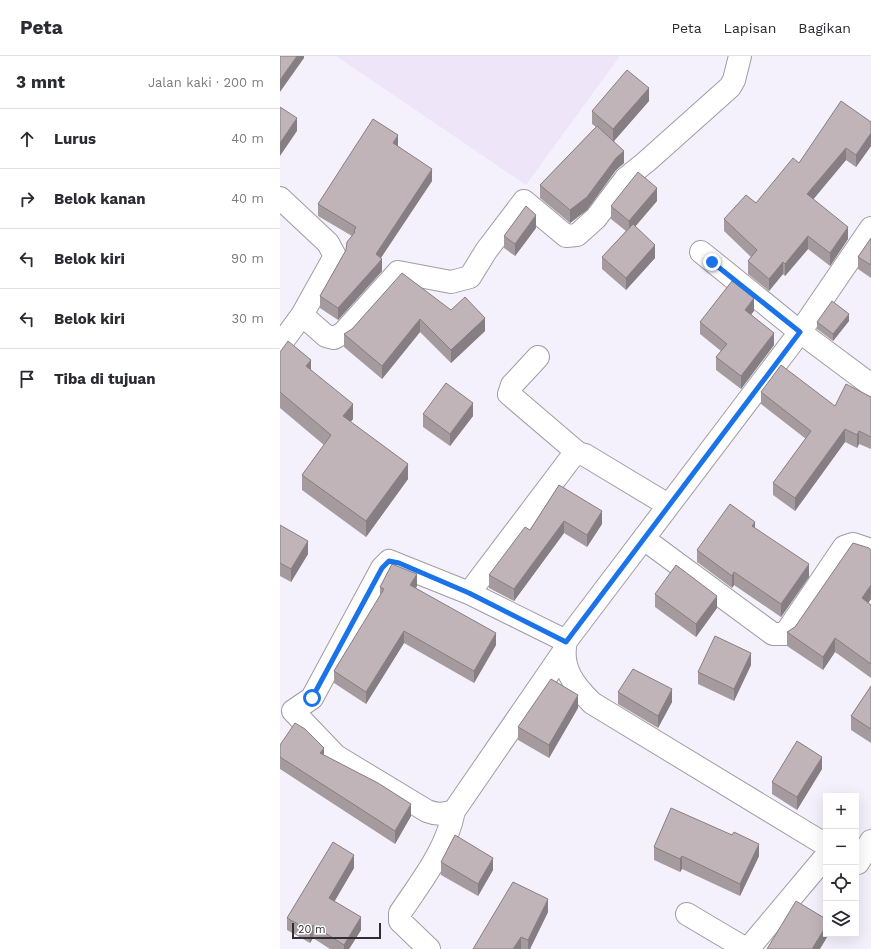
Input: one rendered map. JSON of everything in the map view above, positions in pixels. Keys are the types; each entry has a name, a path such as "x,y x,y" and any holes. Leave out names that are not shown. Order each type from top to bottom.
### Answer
{"street":[{"path":"302,315 326,336 334,338 343,333 398,272 451,282 470,277 486,251 524,201 566,236 577,234 596,218 626,178 730,87 734,80 740,56"},
{"path":"280,198 328,243 334,256 302,315 280,345"},
{"path":"429,949 400,921 400,913 440,852 450,829 454,811 565,646 668,505 800,332 871,228"},
{"path":"701,252 800,332 871,386"},
{"path":"538,357 512,385 509,394 578,453 585,455 668,505"},
{"path":"469,593 571,458 578,453"},
{"path":"644,539 774,634 779,635 785,634 844,547 853,544 871,550"},
{"path":"454,811 437,814 427,811 336,756 294,712 312,698 382,568 389,561 399,563 469,593 565,646"},
{"path":"565,646 569,676 592,703 823,843"},
{"path":"862,865 871,841"},
{"path":"687,914 747,949 823,860"}],"shaded area":[{"path":"336,56 620,56 526,185"}],"building":[{"path":"280,56 297,56 280,80"},
{"path":"627,70 649,88 613,129 592,111"},
{"path":"841,101 871,122 871,133 856,155 846,148 807,194 848,227 830,253 808,236 785,264 783,262 769,279 748,261 757,250 724,219 746,195 756,203 793,158 799,163"},
{"path":"280,107 297,118 280,143"},
{"path":"373,119 398,135 393,143 432,169 376,254 382,259 338,308 320,296 346,250 347,242 355,232 356,227 318,204"},
{"path":"597,126 624,151 616,158 587,197 570,210 540,185"},
{"path":"638,172 657,188 629,221 611,206"},
{"path":"526,206 536,215 515,244 504,236"},
{"path":"633,224 655,245 626,278 602,257"},
{"path":"871,238 871,265 858,257"},
{"path":"402,273 451,310 465,297 485,318 451,350 420,319 382,366 344,334 352,329"},
{"path":"732,281 754,298 745,310 774,333 741,376 716,357 727,344 700,322"},
{"path":"832,301 849,314 833,334 817,322"},
{"path":"288,341 311,360 306,366 353,404 343,416 408,464 366,521 302,475 331,435 280,392 280,352"},
{"path":"781,365 835,406 846,384 871,397 871,437 859,431 857,435 845,429 795,498 773,483 811,431 761,392"},
{"path":"446,383 473,403 450,434 423,414"},
{"path":"559,485 602,511 587,535 564,521 514,589 489,575 525,527 530,530"},
{"path":"730,504 755,522 752,526 809,564 781,604 734,572 732,576 697,550"},
{"path":"280,525 308,541 291,569 280,563"},
{"path":"853,543 871,550 871,585 862,598 871,605 871,664 835,638 823,657 787,632 795,627"},
{"path":"392,564 417,574 410,585 496,633 474,671 404,631 366,692 334,671 384,589 380,587"},
{"path":"676,565 717,596 696,624 655,594"},
{"path":"715,636 751,653 734,689 698,672"},
{"path":"633,669 672,689 658,716 618,692"},
{"path":"551,679 578,695 549,745 518,727"},
{"path":"871,686 871,729 851,716"},
{"path":"295,723 305,729 324,748 320,753 378,783 411,804 395,831 280,757 280,745"},
{"path":"797,741 822,757 797,797 772,782"},
{"path":"671,808 732,835 734,832 759,844 740,884 682,856 680,859 654,847"},
{"path":"455,835 493,858 478,884 441,862"},
{"path":"333,842 354,855 329,898 361,917 344,945 313,925 310,931 287,918"},
{"path":"513,882 548,899 528,940 521,937 513,949 473,949"},
{"path":"796,901 823,917 823,931 812,949 767,949"}],"route":[{"path":"312,698 382,568 389,561 399,563 469,593 566,642 800,332 712,262"}]}
